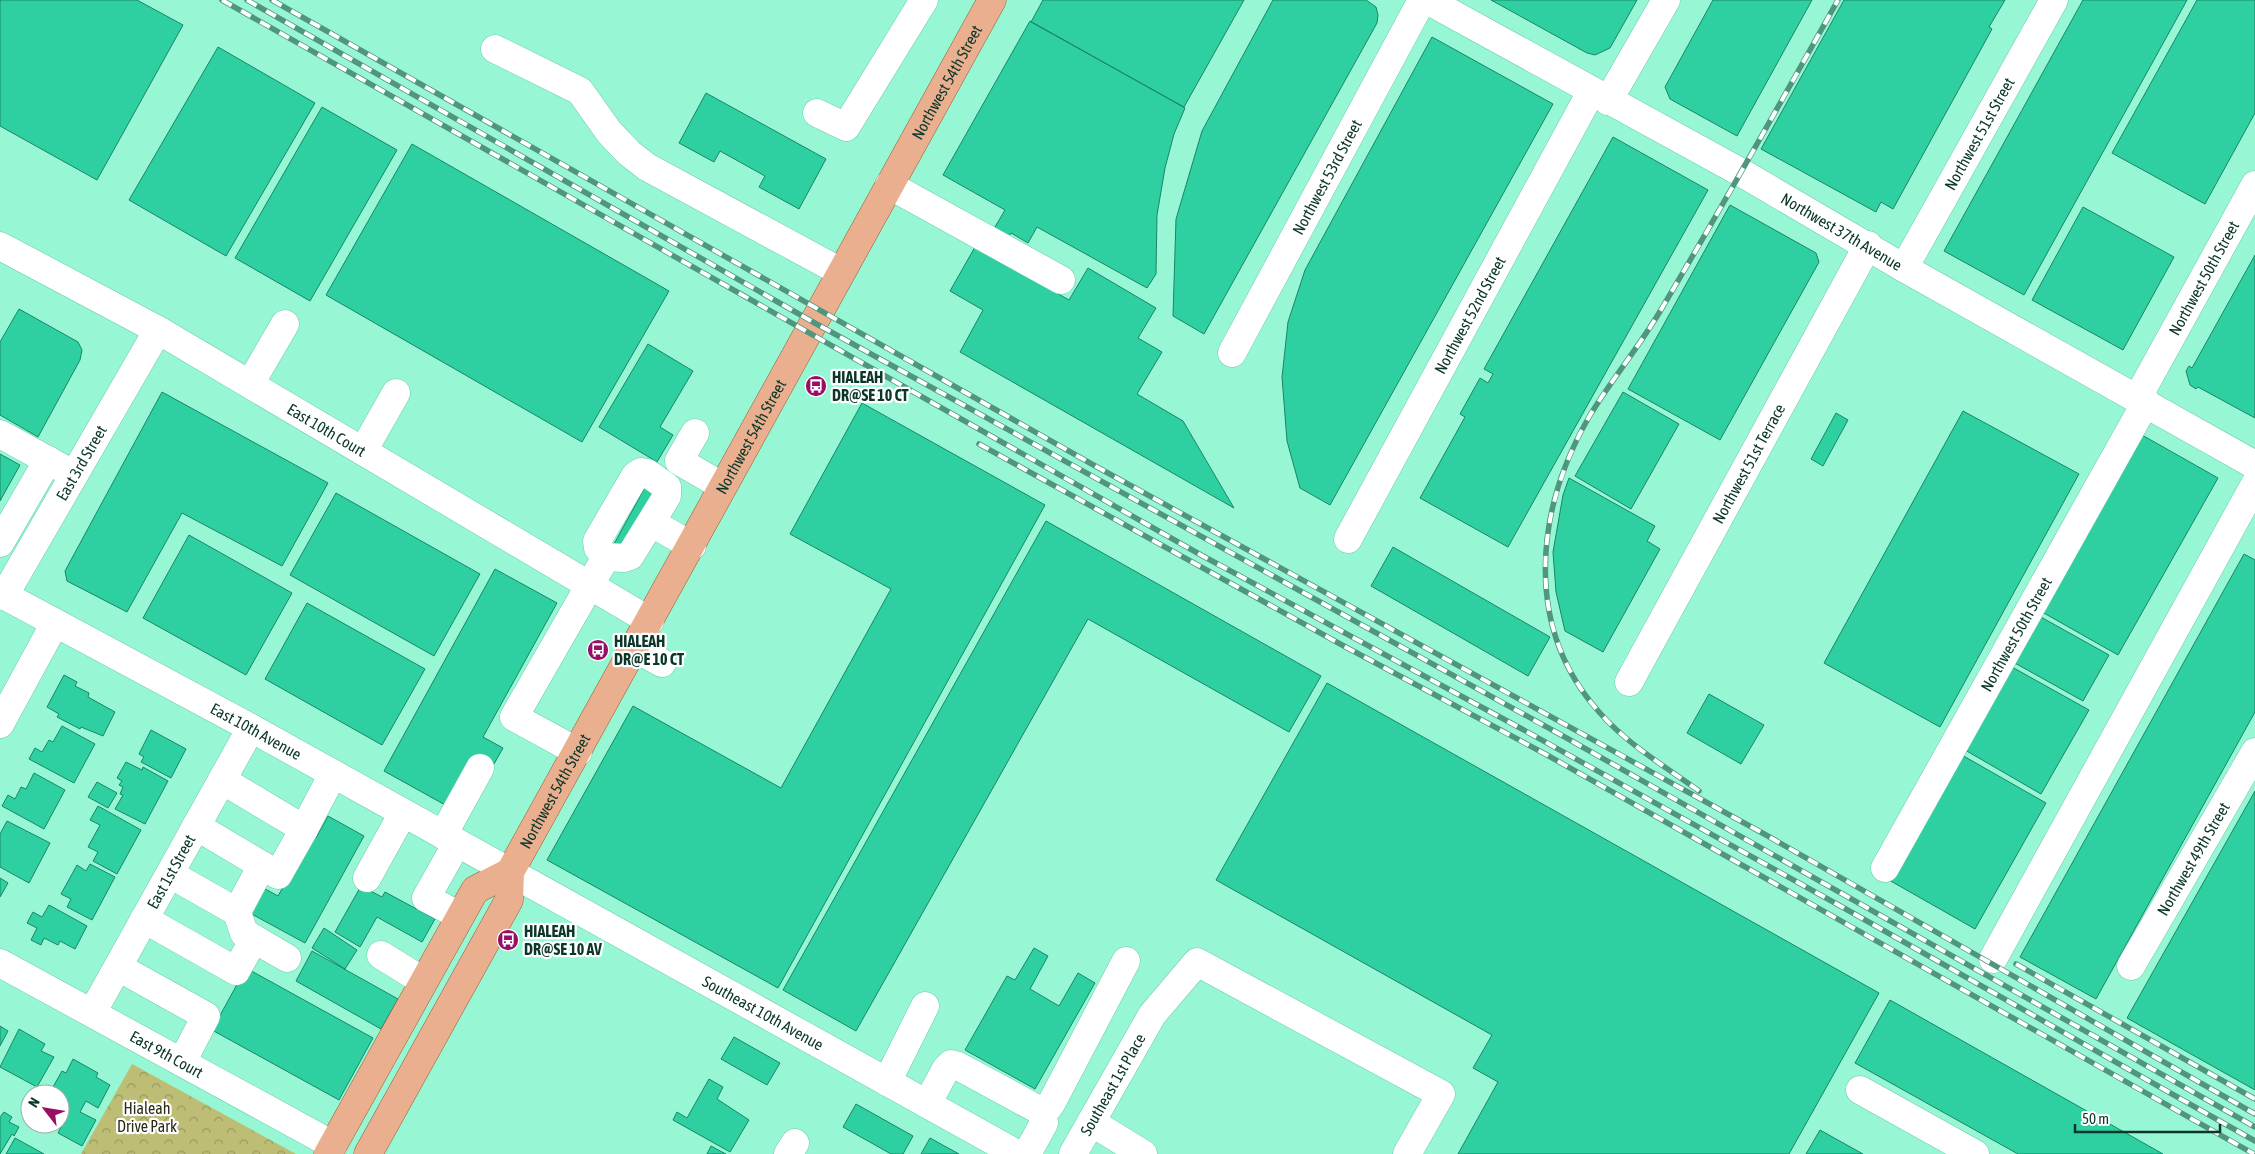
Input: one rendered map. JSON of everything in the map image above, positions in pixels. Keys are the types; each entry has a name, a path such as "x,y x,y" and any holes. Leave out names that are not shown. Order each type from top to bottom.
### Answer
{"main road":[{"name":"Northwest 54th Street","path":"368,1154 509,900 510,872 692,546 722,486 992,0"},
{"path":"331,1149 475,890 510,872"}],"street":[{"path":"817,113 846,127 924,0"},
{"name":"Northwest 53rd Street","path":"1232,353 1422,0"},
{"name":"Northwest 37th Avenue","path":"1427,0 1600,97 1742,173 1868,245 1904,268 2255,465"},
{"name":"Northwest 52nd Street","path":"1348,539 1600,97 1666,0"},
{"name":"Northwest 51st Street","path":"1904,268 2054,0"},
{"path":"495,50 580,91 609,132 629,153 647,167 841,272"},
{"path":"889,185 1061,280"},
{"name":"Northwest 50th Street","path":"1885,868 2142,400 2255,185"},
{"name":"Northwest 51st Terrace","path":"1629,682 1868,245"},
{"name":"East 10th Court","path":"0,246 60,266 134,307 158,330 650,621"},
{"path":"250,384 285,324"},
{"name":"East 3rd Street","path":"2,595 75,474 158,330"},
{"path":"363,452 396,393"},
{"path":"695,433 679,461 722,486"},
{"path":"0,434 75,474"},
{"path":"0,542 48,460"},
{"path":"641,472 647,473 667,487 667,496 630,556 624,558 606,556 598,548 597,541 635,476 641,472"},
{"path":"1993,958 2255,484"},
{"path":"652,523 692,546"},
{"path":"578,752 514,717 606,556"},
{"name":"East 10th Avenue","path":"2,595 251,728 510,872"},
{"path":"0,724 55,623"},
{"path":"635,648 662,663"},
{"name":"East 1st Street","path":"92,1013 251,728"},
{"name":"Northwest 49th Street","path":"2131,966 2255,752"},
{"path":"460,916 426,898 480,768"},
{"path":"196,826 278,875 333,774"},
{"path":"222,780 304,829"},
{"path":"367,878 403,813"},
{"path":"237,912 262,865"},
{"name":"Southeast 10th Avenue","path":"510,872 1017,1154"},
{"path":"170,874 237,912 244,933 287,958"},
{"path":"144,920 236,971 254,939"},
{"path":"381,956 423,981"},
{"path":"1041,1111 1048,1108 1052,1102 1126,961"},
{"name":"Southeast 1st Place","path":"1073,1154 1152,1015 1197,962 1441,1094 1407,1154"},
{"name":"East 9th Court","path":"0,963 182,1062 331,1149"},
{"path":"118,967 206,1016 182,1062"},
{"path":"887,1082 924,1006"},
{"path":"927,1104 946,1069 951,1064 958,1066 1041,1111 1044,1123 1027,1154"},
{"path":"1860,1090 1976,1154"},
{"path":"1091,1122 1143,1154"}],"green space":[{"name":"Hialeah Drive Park","path":"132,1064 296,1154 81,1154"}],"building":[{"path":"0,0 137,0 183,25 97,180 0,126"},
{"path":"1043,0 1244,0 1184,107 1031,22"},
{"path":"1273,0 1366,0 1376,7 1377,23 1204,334 1173,316 1176,219 1202,131"},
{"path":"1491,0 1637,0 1610,48 1595,55 1587,53"},
{"path":"1713,0 1812,0 1737,136 1670,99 1665,87"},
{"path":"1844,0 2005,0 1989,27 1992,29 1893,209 1881,202 1876,212 1761,149"},
{"path":"2083,0 2187,0 2024,295 1944,251"},
{"path":"2197,0 2255,0 2255,113 2205,204 2112,153"},
{"path":"1030,21 1185,108 1174,134 1165,168 1157,215 1156,274 1147,288 1037,227 1028,243 1011,233 1006,241 992,232 1005,210 943,175"},
{"path":"1432,37 1553,104 1330,505 1300,488 1287,441 1282,377 1288,322 1305,270"},
{"path":"218,47 315,103 226,256 129,200"},
{"path":"706,93 826,159 799,209 759,187 765,176 720,151 714,162 679,143"},
{"path":"322,107 397,150 310,301 235,258"},
{"path":"1613,137 1708,190 1508,547 1420,498 1465,417 1460,414 1480,378 1488,383 1493,374 1484,369"},
{"path":"412,144 669,291 582,442 326,295"},
{"path":"1730,205 1816,253 1819,262 1720,440 1628,389"},
{"path":"2083,207 2174,257 2123,350 2032,300"},
{"path":"975,247 1069,300 1088,268 1156,308 1138,338 1162,352 1137,394 1183,421 1234,508 960,352 983,310 950,291"},
{"path":"2255,255 2255,418 2198,387 2196,389 2190,385 2186,371 2189,366 2192,368"},
{"path":"19,309 78,342 82,350 80,360 38,437 0,415 0,342"},
{"path":"648,344 693,371 660,427 673,435 657,462 599,427"},
{"path":"162,392 328,483 282,566 182,513 127,612 67,581 65,571"},
{"path":"1623,392 1679,424 1631,509 1575,476"},
{"path":"862,403 1045,505 778,988 547,860 633,706 781,788 891,589 790,534"},
{"path":"1963,411 2079,474 1940,727 1824,663"},
{"path":"1836,413 1848,420 1823,466 1811,459"},
{"path":"2142,435 2218,478 2118,655 2042,612"},
{"path":"0,454 20,465 0,501"},
{"path":"1569,478 1655,526 1647,541 1660,549 1603,652 1565,631 1556,592 1553,552 1563,495"},
{"path":"649,480 664,488 628,552 614,544"},
{"path":"336,493 480,574 434,656 290,575"},
{"path":"1046,521 1321,676 1289,732 1088,619 856,1031 783,990"},
{"path":"189,535 292,593 246,675 143,618"},
{"path":"1393,547 1550,637 1528,676 1371,586"},
{"path":"2244,554 2255,560 2255,712 2096,999 2020,957"},
{"path":"495,569 557,603 483,737 503,748 494,764 476,754 447,806 384,771"},
{"path":"307,603 425,669 382,745 265,679"},
{"path":"2039,616 2109,655 2083,701 2013,662"},
{"path":"2012,667 2089,710 2041,794 1965,750"},
{"path":"64,675 77,682 75,686 89,693 88,697 115,712 103,736 81,727 80,729 57,717 59,714 47,707"},
{"path":"1327,683 1879,993 1789,1154 1458,1154 1498,1082 1473,1068 1492,1035 1216,880"},
{"path":"1709,694 1764,725 1741,764 1687,733"},
{"path":"62,726 95,744 74,783 29,759 35,748 42,752 49,740 53,742"},
{"path":"151,730 186,749 171,778 141,762 144,757 139,754"},
{"path":"1960,754 2046,803 1975,929 1889,880"},
{"path":"126,762 142,770 143,767 168,781 145,824 115,809 123,795 120,794 123,787 119,785 122,781 117,778"},
{"path":"34,773 65,790 44,829 2,806 8,795 15,799 21,787 26,789"},
{"path":"97,782 117,793 108,808 88,797"},
{"path":"2255,791 2255,1090 2127,1018"},
{"path":"98,806 141,830 117,874 93,861 98,852 88,847 100,825 90,820"},
{"path":"328,816 364,836 305,943 246,911 260,886 278,896 312,836 316,838"},
{"path":"7,821 50,843 29,883 0,867 0,834"},
{"path":"90,864 115,877 92,920 67,907 71,899 61,894 77,865 86,871"},
{"path":"0,878 8,883 0,897"},
{"path":"361,886 382,897 385,892 435,919 422,942 377,917 360,947 335,932"},
{"path":"49,905 87,926 75,949 60,941 58,945 44,938 41,945 31,940 37,928 27,923 33,912 42,917"},
{"path":"324,928 357,950 345,969 312,948"},
{"path":"1034,948 1048,956 1030,989 1059,1006 1078,973 1095,983 1035,1089 965,1050 1007,976 1015,980"},
{"path":"312,951 398,999 381,1029 296,981"},
{"path":"246,968 373,1038 339,1100 212,1030"},
{"path":"1890,1000 2163,1154 2018,1154 1855,1063"},
{"path":"0,1026 8,1031 0,1046"},
{"path":"19,1029 45,1044 41,1051 54,1057 39,1084 31,1084 0,1067"},
{"path":"734,1037 780,1063 767,1085 721,1059"},
{"path":"73,1059 98,1073 96,1077 110,1085 98,1108 86,1101 80,1112 96,1120 82,1146 60,1134 70,1134 70,1084 55,1084 62,1071 66,1073"},
{"path":"709,1079 723,1087 717,1099 749,1120 730,1152 673,1120 677,1112 687,1118"},
{"path":"856,1104 913,1136 903,1154 891,1154 843,1127"},
{"path":"4,1112 12,1117 9,1122 19,1127 14,1136 12,1134 0,1154 0,1117"},
{"path":"1820,1130 1863,1154 1806,1154"},
{"path":"15,1138 44,1154 6,1154"},
{"path":"930,1138 959,1154 921,1154"},
{"path":"711,1146 722,1152 726,1154 707,1154"}],"railway":[{"path":"222,0 1201,555 1522,729 1844,908 2255,1141"},
{"path":"247,0 813,322 1563,736 2255,1127"},
{"path":"272,0 1097,467 1766,835 2255,1114"},
{"path":"1699,791 1622,735 1600,713 1575,680 1558,644 1548,607 1545,568 1548,530 1557,491 1571,453 1589,417 1662,308 1838,0"},
{"path":"979,444 1342,645 1547,755 2254,1154"},
{"path":"2016,964 2255,1099"}],"place":[{"name":"HIALEAH DR@SE 10 CT","path":"816,386"},
{"name":"HIALEAH DR@E 10 CT","path":"598,650"},
{"name":"HIALEAH DR@SE 10 AV","path":"508,940"}]}
